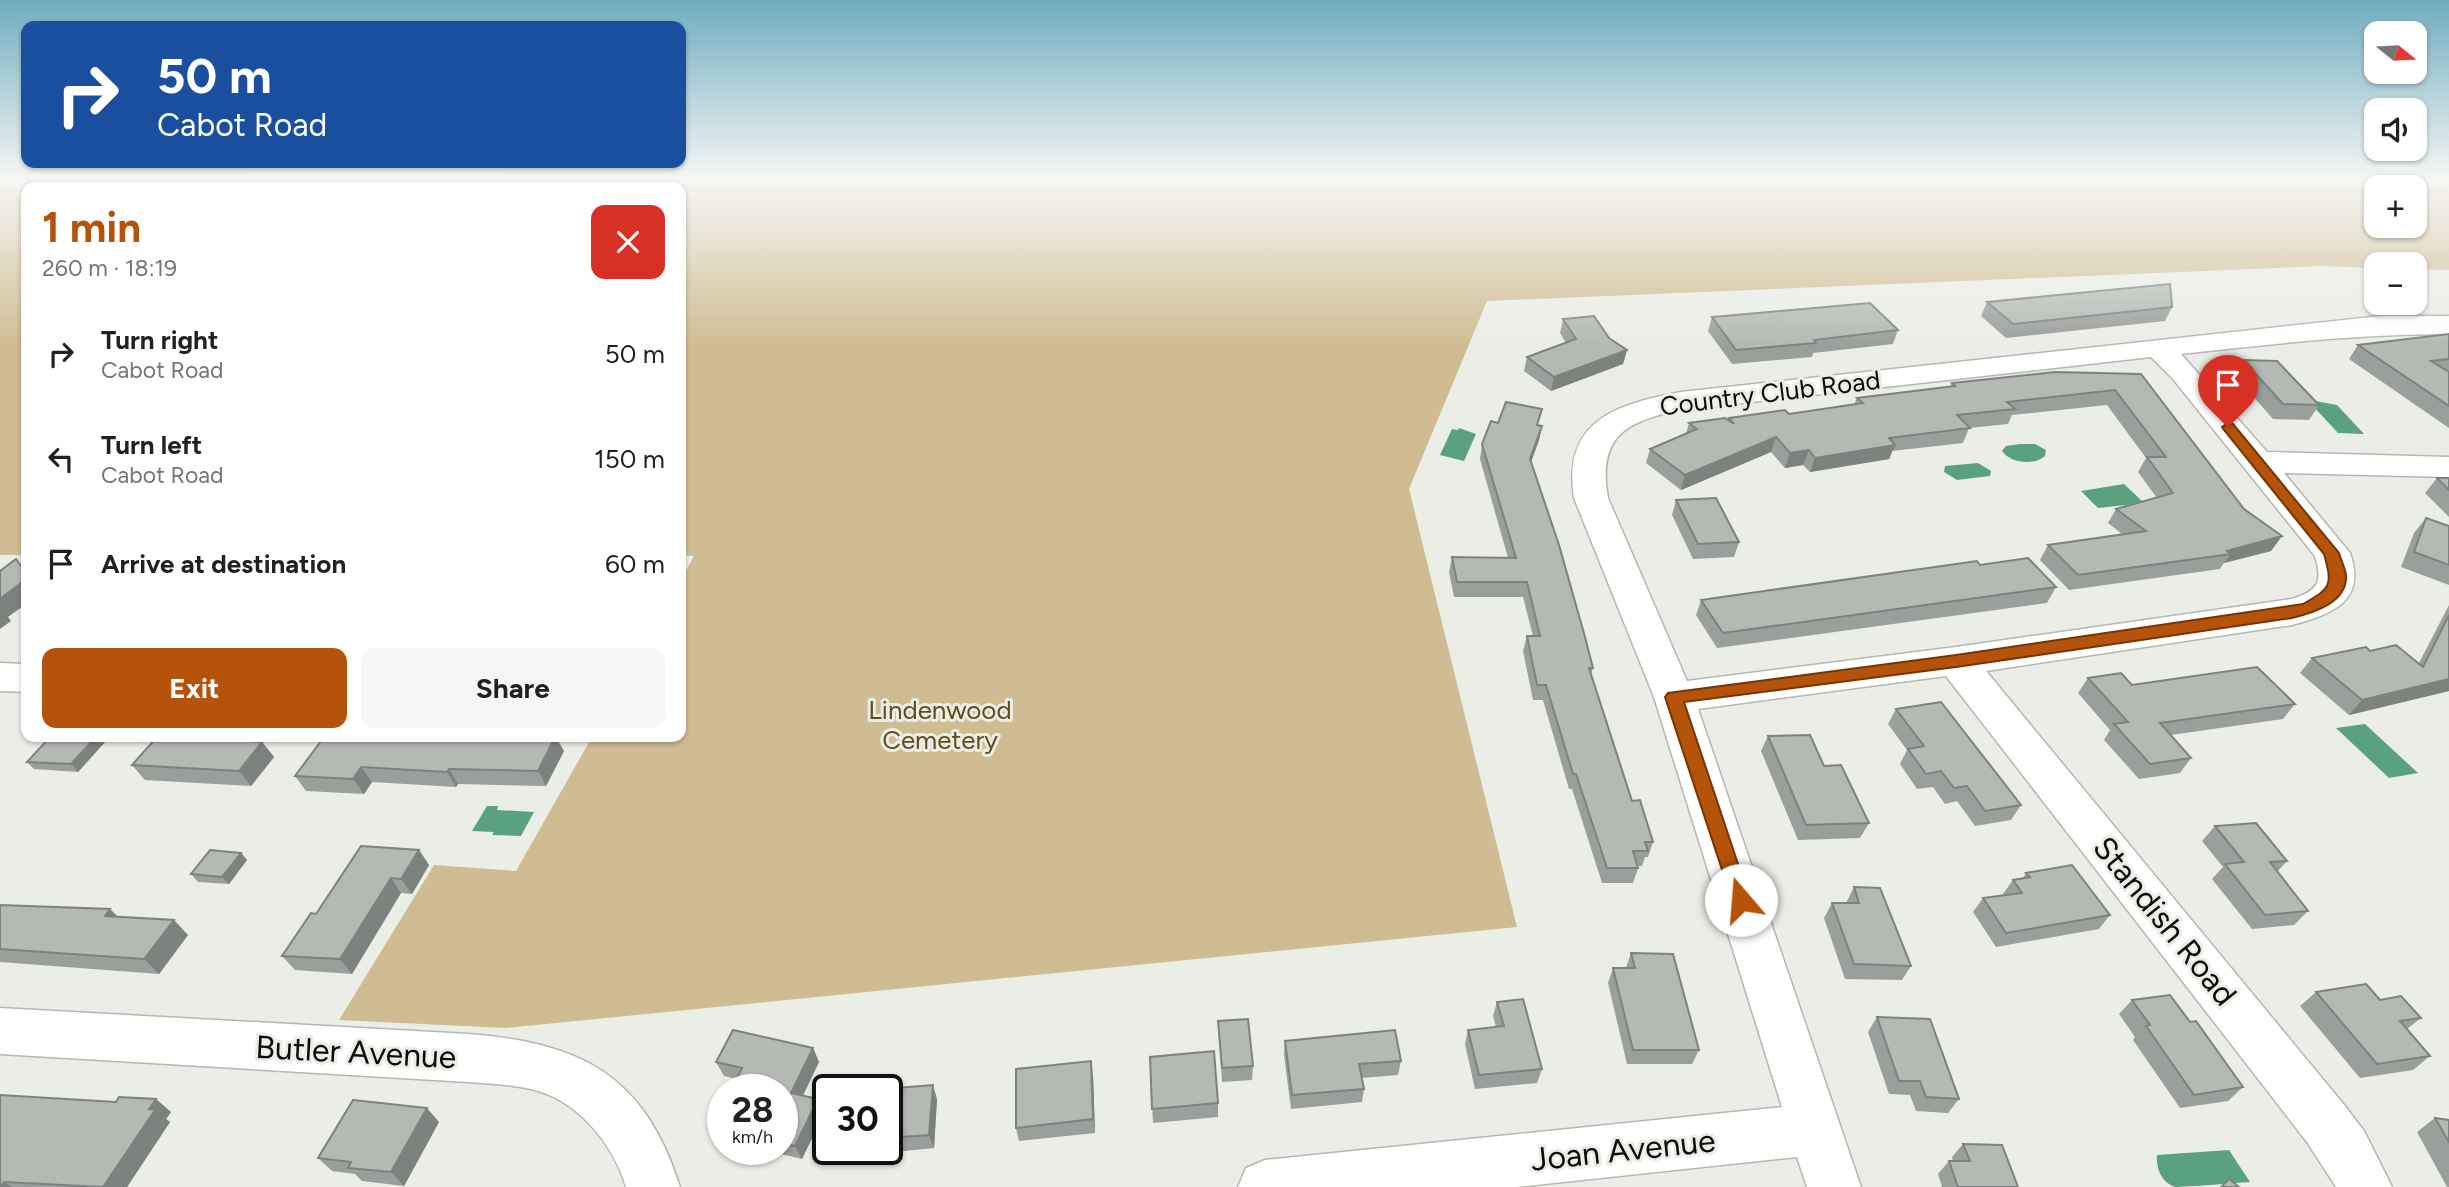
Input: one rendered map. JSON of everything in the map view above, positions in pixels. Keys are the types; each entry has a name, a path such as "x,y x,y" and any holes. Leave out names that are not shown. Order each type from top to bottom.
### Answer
{"street":[{"name":"Country Club Road","path":"1833,1187 1674,697 1587,484 1586,470 1594,444 1614,424 1644,409 1681,401 2327,329 2449,325"},
{"path":"1674,697 1956,661 2292,612 2320,603 2336,587 2337,565 2332,553 2184,373 2158,348"},
{"path":"2257,462 2449,467"},
{"name":"Standish Road","path":"1956,661 2326,1124 2345,1150 2365,1187"},
{"path":"0,677 21,678"},
{"name":"Butler Avenue","path":"0,1031 468,1058 539,1067 575,1082 615,1114 633,1137 653,1187"},
{"name":"Joan Avenue","path":"1294,1186 1815,1129"}],"green space":[{"name":"Lindenwood Cemetery","path":"0,235 21,235 21,555 0,555"},
{"name":"Lindenwood Cemetery","path":"686,235 2364,235 2364,238 2427,238 2427,235 2449,235 2449,270 2427,269 2427,252 2364,252 2364,268 2321,266 1487,301 1409,489 1517,927 506,1028 339,1020 434,865 516,871 589,742 686,742 686,571 694,556 686,555"}],"shaded area":[{"path":"2315,401 2337,405 2364,434 2338,433 2311,404 2317,404"},
{"path":"1459,428 1476,434 1464,461 1440,455 1452,429"},
{"path":"2035,444 2046,450 2045,456 2035,461 2022,462 2002,451 2006,446"},
{"path":"1978,463 1991,471 1990,476 1957,480 1944,472 1945,466"},
{"path":"2124,484 2144,503 2098,508 2081,491"},
{"path":"2365,724 2418,773 2389,778 2336,728"},
{"path":"487,806 498,806 497,810 534,812 521,836 472,831"},
{"path":"2229,1150 2250,1182 2175,1187 2166,1182 2157,1165 2157,1155"}],"building":[{"path":"2170,284 2172,307 2013,324 1987,302"},
{"path":"1870,303 1898,330 1814,340 1816,343 1736,350 1712,317"},
{"path":"1594,316 1609,338 1627,350 1554,377 1527,357 1576,339 1563,319"},
{"path":"2449,334 2449,359 2431,361 2449,372 2449,406 2358,345"},
{"path":"2243,360 2277,361 2319,405 2283,404"},
{"path":"2055,372 2141,374 2244,509 2282,536 2227,551 2231,554 2078,575 2048,545 2146,531 2116,509 2173,493 2147,457 2166,457 2115,390 2007,402 2015,409 1957,415 1970,428 1889,438 1895,445 1815,458 1809,450 1790,453 1776,437 1685,475 1650,449 1697,429 1689,423 1725,418 1734,424 1729,418 1785,410 1789,414 1863,403 1857,398 1955,386 1952,383"},
{"path":"1506,402 1542,409 1537,425 1542,426 1530,459 1559,545 1585,637 1593,668 1589,668 1632,801 1640,800 1653,842 1645,842 1648,851 1633,851 1638,868 1607,868 1576,774 1573,774 1546,685 1537,685 1527,636 1540,636 1527,582 1457,582 1452,557 1516,558 1482,444 1491,421 1498,423"},
{"path":"2437,478 2449,478 2449,490"},
{"path":"1716,498 1739,542 1698,544 1676,500"},
{"path":"2426,518 2449,526 2449,565 2414,552"},
{"path":"2028,558 2056,587 1723,633 1701,600 1977,561 1980,565"},
{"path":"16,559 21,566 21,583 0,599 0,571"},
{"path":"2449,615 2449,679 2362,700 2312,658 2366,647 2370,651 2396,645 2423,667"},
{"path":"2257,667 2295,704 2160,723 2191,758 2150,764 2114,724 2128,722 2088,678 2121,673 2132,685"},
{"path":"1941,702 2021,805 1985,811 1967,786 1954,788 1941,771 1926,774 1908,749 1924,746 1896,709"},
{"path":"1810,735 1824,766 1841,765 1869,823 1806,825 1768,736"},
{"path":"45,742 91,742 71,764 27,762"},
{"path":"153,742 262,742 239,771 132,765"},
{"path":"320,742 552,742 538,771 449,769 447,772 361,767 353,779 295,776"},
{"path":"2256,823 2287,861 2270,862 2308,911 2265,915 2225,864 2244,862 2215,826"},
{"path":"361,846 419,850 401,879 391,878 340,959 282,956 311,913 316,914"},
{"path":"210,850 241,853 222,877 191,874"},
{"path":"2072,865 2110,915 2006,933 1983,898 2022,893 2013,880 2030,877 2026,873"},
{"path":"1854,887 1880,888 1911,966 1854,964 1832,903 1859,903"},
{"path":"0,905 110,909 105,916 174,920 144,959 0,949"},
{"path":"1631,953 1673,954 1699,1050 1633,1050 1613,968 1635,968"},
{"path":"2366,984 2380,1000 2401,996 2421,1018 2400,1021 2430,1056 2377,1064 2316,992"},
{"path":"2170,995 2190,1022 2196,1021 2243,1087 2194,1095 2146,1026 2150,1025 2132,1000"},
{"path":"1523,999 1542,1069 1479,1075 1468,1030 1504,1026 1497,1002"},
{"path":"1877,1017 1930,1019 1959,1099 1926,1097 1920,1081 1899,1081"},
{"path":"1248,1019 1253,1066 1222,1068 1218,1021"},
{"path":"733,1030 813,1048 798,1079 798,1074 739,1074 742,1068 716,1062"},
{"path":"1395,1030 1401,1061 1359,1064 1364,1089 1292,1095 1285,1041"},
{"path":"1214,1051 1218,1103 1152,1109 1150,1057"},
{"path":"1091,1061 1093,1119 1016,1128 1016,1069"},
{"path":"933,1085 929,1135 903,1137 903,1087"},
{"path":"0,1095 116,1102 119,1097 156,1099 149,1109 155,1110 103,1187 4,1182 0,1187"},
{"path":"798,1095 812,1098 812,1111 798,1140"},
{"path":"353,1100 427,1108 391,1172 348,1168 351,1162 318,1158"},
{"path":"2435,1118 2449,1120 2449,1142"},
{"path":"1963,1144 2002,1145 2018,1187 1958,1187 1949,1161 1970,1161"},
{"path":"2229,1179 2239,1187 2221,1187"}],"route":[{"path":"1741,900 1674,697 1956,661 2308,609 2330,596 2336,587 2337,565 2332,553 2228,427"}]}
